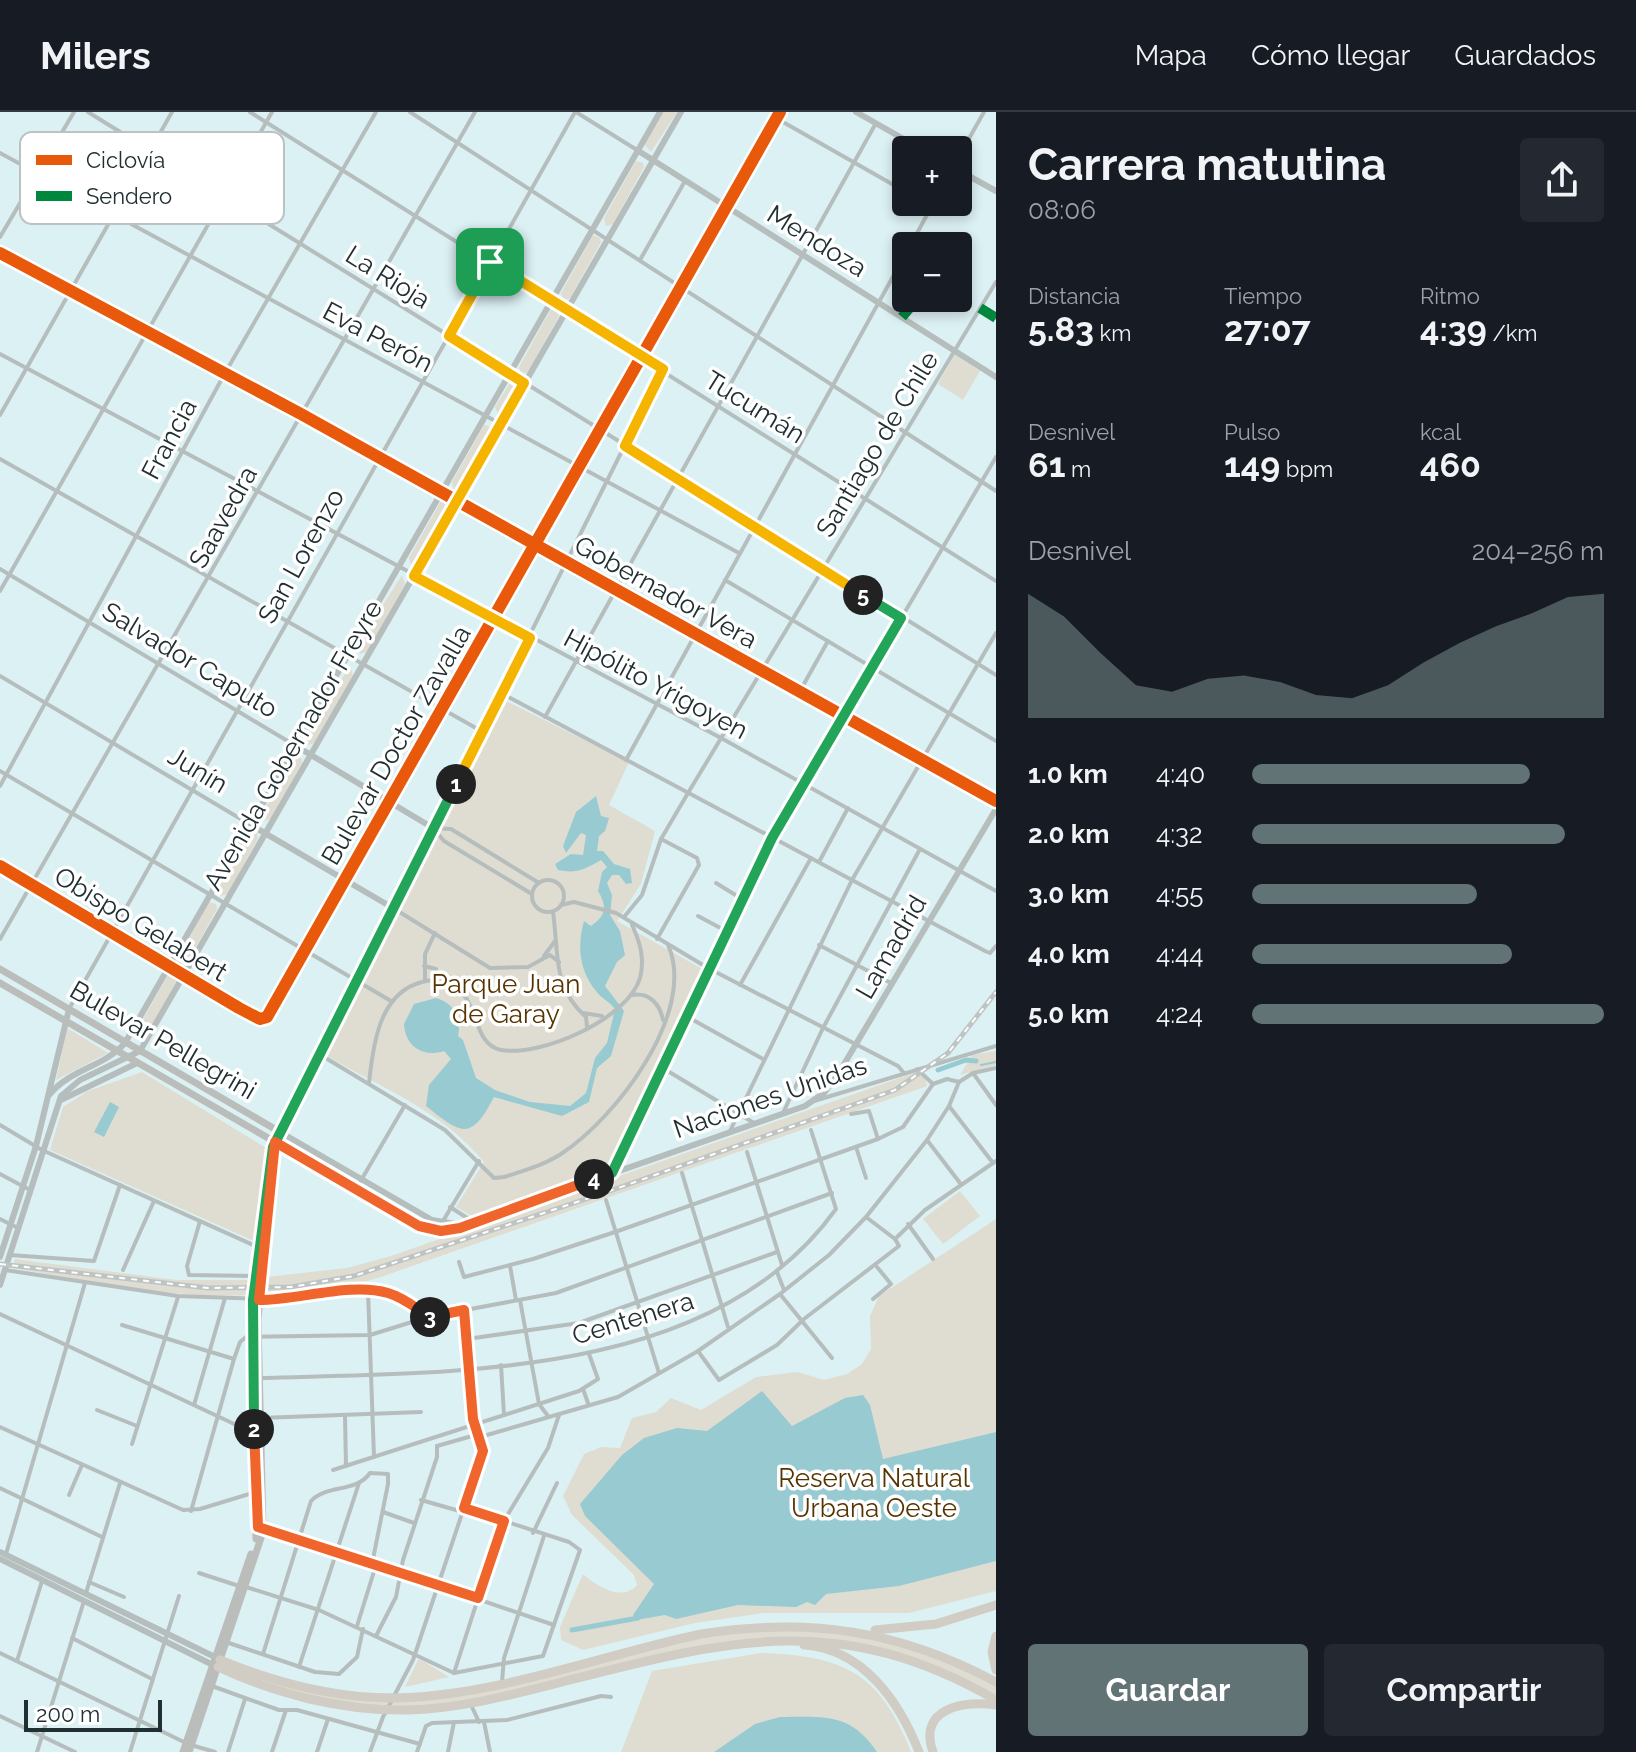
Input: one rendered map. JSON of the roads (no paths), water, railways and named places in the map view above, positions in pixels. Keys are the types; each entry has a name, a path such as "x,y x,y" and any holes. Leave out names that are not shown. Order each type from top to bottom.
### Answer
{"highway":[{"path":"217,1663 314,1689 394,1698 502,1682 675,1639 783,1623 900,1629 955,1619 996,1605"},
{"path":"751,1628 814,1627 882,1636 940,1655 996,1682"},
{"path":"996,1636 992,1652 996,1670"},
{"path":"217,1663 299,1696 387,1709 470,1703 713,1645 797,1639 861,1646 931,1666 996,1702"},
{"path":"713,1645 809,1645 849,1659 873,1677 891,1698 919,1752"},
{"path":"933,1752 932,1728 946,1708 975,1702 996,1702"}],"main road":[{"name":"Avenida Gobernador Freyre","path":"117,1052 170,966 660,112"},
{"name":"Avenida Gobernador Freyre","path":"39,1148 65,1090 80,1080 131,1062 140,1051 681,112"},
{"path":"856,112 899,136"},
{"name":"Mendoza","path":"637,150 996,377"},
{"path":"972,178 996,191"},
{"name":"Salvador Caputo","path":"296,746 433,828"},
{"name":"Lamadrid","path":"814,1101 833,1082 856,1046 996,809"},
{"name":"Junín","path":"251,825 393,908"},
{"path":"256,1300 275,1142 433,828"},
{"name":"Bulevar Pellegrini","path":"0,969 413,1209 443,1223 471,1223"},
{"name":"Bulevar Pellegrini","path":"0,983 131,1062 407,1219 441,1231 471,1223"},
{"name":"San Lorenzo","path":"39,1148 69,1009"},
{"path":"49,1095 69,1075 117,1052"},
{"path":"181,1089 190,1079"},
{"path":"190,1094 199,1084"},
{"name":"Naciones Unidas","path":"471,1223 814,1101"},
{"path":"0,1257 14,1226 39,1148"},
{"path":"407,1219 413,1216 413,1209"},
{"path":"0,1285 14,1226"},
{"path":"188,1748 261,1527 255,1337 257,1276 262,1251"},
{"path":"255,1337 257,1430"},
{"path":"2,1555 42,1581 84,1599"},
{"path":"2,1555 84,1599 217,1663"},
{"path":"188,1748 226,1642 242,1586"}],"street":[{"path":"62,132 74,112"},
{"name":"La Rioja","path":"88,112 120,132"},
{"path":"161,132 172,112"},
{"name":"Tucumán","path":"250,112 282,132"},
{"path":"260,132 272,112"},
{"name":"Francia","path":"0,786 225,373 376,112"},
{"path":"410,112 996,491"},
{"name":"Saavedra","path":"0,939 475,112"},
{"name":"Mendoza","path":"575,112 637,150"},
{"name":"San Lorenzo","path":"69,1009 575,112"},
{"name":"Bulevar Doctor Zavalla","path":"260,1019 271,1012 780,112"},
{"path":"970,136 984,112"},
{"path":"776,118 892,184"},
{"path":"545,717 876,123"},
{"name":"Tucumán","path":"284,133 996,581"},
{"name":"Eva Perón","path":"0,153 20,164"},
{"path":"640,260 685,181"},
{"path":"0,237 20,202"},
{"path":"0,415 108,224"},
{"name":"Eva Perón","path":"131,224 739,553"},
{"path":"0,591 208,224"},
{"name":"La Rioja","path":"269,224 996,675"},
{"name":"Gobernador Vera","path":"0,253 380,457 996,801"},
{"path":"626,760 892,279"},
{"name":"Santiago de Chile","path":"624,917 642,895 661,839 996,282"},
{"path":"980,308 996,318"},
{"path":"902,317 906,312"},
{"name":"Hipólito Yrigoyen","path":"0,354 721,738 996,891"},
{"path":"433,828 503,694 663,369"},
{"path":"612,1173 772,838 996,457"},
{"path":"0,459 483,732"},
{"name":"Salvador Caputo","path":"0,569 296,746"},
{"path":"725,580 996,741"},
{"path":"729,1132 852,880 996,633"},
{"path":"800,691 828,641"},
{"name":"Junín","path":"0,676 251,825"},
{"path":"503,694 929,923 990,953 996,946"},
{"path":"0,771 391,1001"},
{"path":"819,862 848,808"},
{"name":"Salvador Caputo","path":"433,828 451,829 539,883"},
{"name":"Salvador Caputo","path":"433,828 444,841 532,894"},
{"path":"657,939 699,861 661,839"},
{"path":"783,1114 823,1028 920,849"},
{"path":"740,985 811,858"},
{"name":"Obispo Gelabert","path":"0,866 260,1019"},
{"path":"553,912 536,907 532,894 539,883 552,881 574,902 624,917 632,925 708,968 898,1066 904,1073"},
{"path":"716,883 742,899"},
{"path":"561,905 564,894"},
{"path":"553,912 561,905 574,902"},
{"name":"Junín","path":"393,908 498,969 528,967 544,957"},
{"path":"553,912 565,996 587,1020 586,1030"},
{"path":"698,916 726,931"},
{"path":"369,1083 375,1040 391,1001 403,989 425,980 445,982 462,993 485,1040 496,1049 513,1051 543,1047 586,1030 632,995 640,978 643,959 632,925"},
{"path":"425,980 426,951 435,933"},
{"path":"544,957 556,939"},
{"path":"319,1054 445,1130 497,1179 558,1156 588,1132 628,1089 653,1050 663,1023 674,970 668,945"},
{"path":"819,945 893,984"},
{"path":"544,957 553,956 559,962"},
{"path":"424,966 436,969 435,980"},
{"path":"632,995 641,994 654,1001 663,1023"},
{"path":"581,1013 605,1015"},
{"path":"686,1016 763,1059"},
{"name":"Naciones Unidas","path":"814,1101 995,1044"},
{"path":"927,1076 933,1064"},
{"path":"661,1067 754,1123"},
{"path":"333,1470 432,1439 559,1414 588,1403 616,1399 698,1351 829,1255 866,1217 927,1140 949,1106 959,1082 973,1073 996,1068"},
{"path":"916,1069 933,1084"},
{"path":"973,1073 996,1105"},
{"path":"459,1262 464,1277 510,1266 856,1147 903,1127 933,1084 943,1079 959,1082"},
{"path":"356,1189 405,1105"},
{"path":"895,1239 908,1224 960,1183 994,1162 949,1106"},
{"path":"851,1114 869,1111 878,1139"},
{"path":"1,1128 262,1251"},
{"path":"191,1511 240,1342 255,1337 370,1335 428,1317 556,1293 768,1219 832,1193 811,1130"},
{"path":"927,1140 960,1183"},
{"path":"856,1147 866,1178"},
{"path":"747,1152 782,1265"},
{"path":"443,1223 479,1161"},
{"path":"682,1173 728,1327"},
{"path":"0,1174 26,1188"},
{"path":"9,1255 91,1263 120,1185"},
{"name":"Centenera","path":"258,1378 470,1369 589,1354 722,1309 777,1272 836,1209 832,1193"},
{"path":"606,1200 659,1373"},
{"path":"123,1270 154,1201"},
{"path":"450,1207 471,1223"},
{"path":"698,1351 719,1380 773,1348 898,1248 895,1239 866,1217"},
{"path":"0,1219 14,1226"},
{"path":"200,1221 187,1272 193,1276 257,1276"},
{"path":"908,1224 933,1259"},
{"path":"467,1339 579,1323 777,1252"},
{"path":"510,1266 539,1404 548,1416"},
{"path":"873,1299 891,1284 876,1266"},
{"path":"5,1270 178,1296 256,1300 368,1290 404,1299 428,1317"},
{"path":"777,1272 782,1292 832,1358"},
{"path":"2,1555 69,1346 85,1283"},
{"path":"263,1654 311,1501 318,1495 359,1483 370,1473 373,1415 368,1290"},
{"path":"132,1444 178,1296"},
{"path":"194,1405 225,1298"},
{"path":"370,1752 415,1653 483,1451 464,1310"},
{"path":"0,1314 218,1417 257,1430"},
{"path":"122,1325 234,1359"},
{"path":"437,1446 478,1431 504,1415 583,1389 598,1379 589,1354"},
{"path":"501,1365 504,1415"},
{"path":"583,1389 588,1403"},
{"path":"97,1410 137,1426"},
{"path":"259,1418 421,1412"},
{"path":"454,1673 504,1521 548,1448 559,1414"},
{"path":"345,1416 346,1466"},
{"path":"0,1427 191,1511 259,1491"},
{"path":"376,1636 396,1597 399,1572 437,1457 437,1446 432,1439"},
{"path":"69,1495 82,1465"},
{"path":"357,1626 374,1564 388,1474 370,1473"},
{"path":"37,1752 120,1482"},
{"path":"299,1667 359,1483"},
{"path":"533,1533 557,1483"},
{"path":"0,1488 102,1537"},
{"path":"199,1573 319,1610 454,1673 542,1658 580,1550 569,1542 533,1533 504,1521 421,1500"},
{"path":"383,1512 414,1523"},
{"path":"261,1527 554,1625"},
{"path":"502,1682 502,1667 544,1536"},
{"path":"17,1661 42,1581"},
{"path":"89,1582 124,1597"},
{"path":"130,1752 179,1596"},
{"path":"226,1642 299,1667 333,1674 345,1671 355,1660 363,1629"},
{"path":"72,1638 152,1679"},
{"path":"0,1653 140,1720 188,1748 215,1752"},
{"path":"211,1686 245,1699 420,1744"},
{"path":"417,1752 424,1730 432,1723 507,1720 601,1696 611,1697"},
{"path":"228,1752 245,1699"},
{"path":"470,1703 482,1722 490,1752"},
{"path":"272,1752 286,1710"},
{"path":"0,1716 75,1752"},
{"path":"317,1752 328,1719"},
{"path":"448,1752 454,1722"}],"water":[{"path":"596,796 601,816 609,818 605,831 599,836 597,851 603,851 614,864 630,869 632,883 626,884 619,875 612,875 607,883 612,895 610,915 620,931 625,955 617,962 605,986 624,1011 611,1056 597,1068 589,1102 562,1116 494,1097 472,1127 457,1127 426,1106 429,1085 451,1059 444,1051 429,1053 412,1044 404,1024 414,1004 436,998 452,1007 459,1023 458,1036 463,1040 476,1078 495,1090 530,1102 570,1106 586,1093 595,1058 607,1043 615,1009 590,983 580,949 584,921 591,926 603,914 603,901 598,891 602,872 607,867 601,860 576,871 558,870 555,864 571,854 583,855 586,835 581,833 566,853 563,846 576,812"},
{"path":"110,1102 119,1107 104,1137 94,1132"},
{"path":"762,1391 792,1426 845,1398 863,1395 870,1405 883,1459 996,1432 996,1561 899,1586 826,1594 815,1605 807,1602 796,1607 738,1605 676,1619 665,1615 636,1620 633,1615 654,1584 585,1516 580,1504 622,1455 644,1438 677,1428 707,1431"},
{"path":"780,1717 823,1718 846,1723 867,1739 877,1752 714,1752 755,1724"}],"waterway":[{"path":"938,1070 966,1060 976,1061"},
{"path":"981,1065 996,1062"},
{"path":"572,1630 638,1618"}],"railway":[{"path":"0,1264 208,1288 291,1287 354,1276 604,1193 895,1090 948,1053 996,992"}],"park label":[{"name":"Parque Juan de Garay","path":"506,999"},
{"name":"Reserva Natural Urbana Oeste","path":"874,1493"}]}
